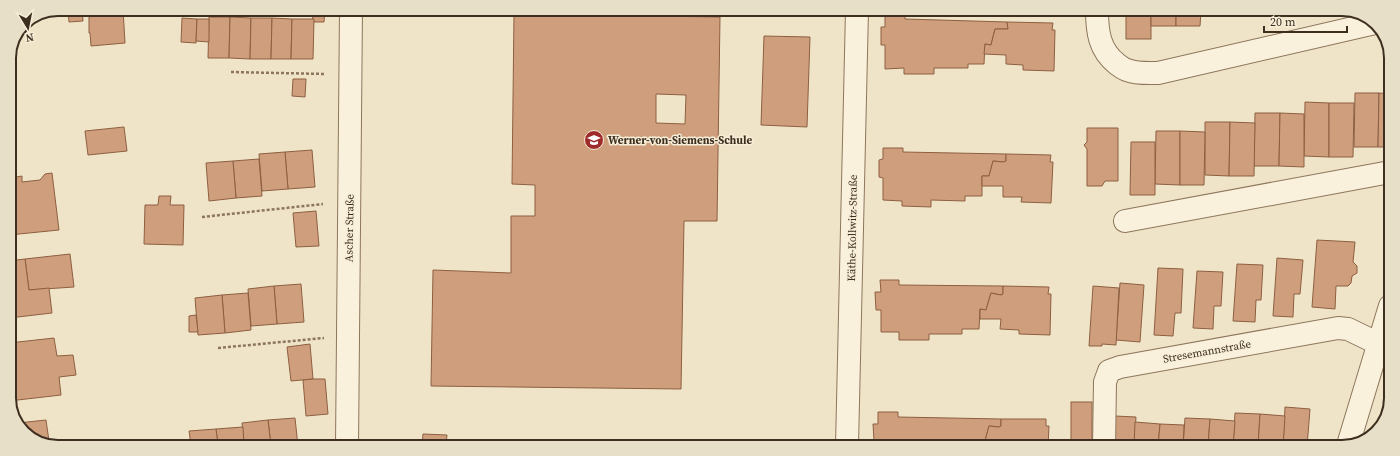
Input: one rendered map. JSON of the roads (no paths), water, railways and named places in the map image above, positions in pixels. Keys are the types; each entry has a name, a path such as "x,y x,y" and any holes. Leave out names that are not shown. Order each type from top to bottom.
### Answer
{"street":[{"name":"Ascher Straße","path":"348,440 351,16"},
{"name":"Käthe-Kollwitz-Straße","path":"847,440 857,16"},
{"path":"1097,16 1097,29 1102,47 1110,58 1126,70 1143,73 1158,73 1367,25"},
{"path":"1125,221 1384,173"},
{"path":"1350,439 1384,325"},
{"name":"Stresemannstraße","path":"1104,440 1104,382 1109,371 1120,367 1338,328 1348,329 1378,344"}],"place":[{"name":"Werner-von-Siemens-Schule","path":"594,140"}]}
